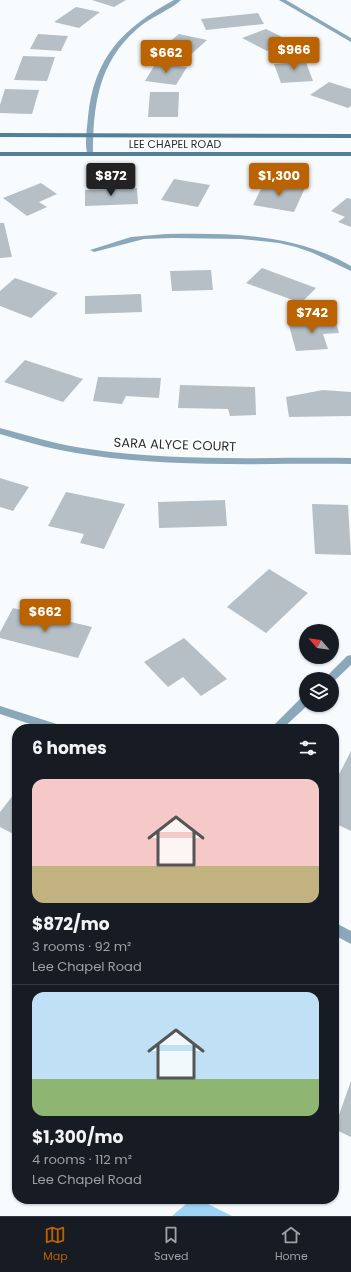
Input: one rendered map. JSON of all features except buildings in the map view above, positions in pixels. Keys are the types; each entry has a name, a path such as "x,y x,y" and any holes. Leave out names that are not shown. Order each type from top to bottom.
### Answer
{"main road":[{"name":"LEE CHAPEL ROAD","path":"0,135 351,136"},
{"name":"LEE CHAPEL ROAD","path":"0,154 351,154"}],"street":[{"path":"90,155 89,136 93,106 101,71 112,51 128,33 140,23 165,6 178,0"},
{"path":"282,0 351,40"},
{"path":"94,250 143,237 241,236 269,239 294,244 320,252 351,269"},
{"name":"SARA ALYCE COURT","path":"0,431 62,448 101,454 173,459 351,461"},
{"path":"337,672 351,659"},
{"path":"280,724 299,707"},
{"path":"0,710 44,724"},
{"path":"339,931 351,938"}],"shaded area":[{"path":"186,1204 208,1204 232,1216 172,1216"}]}
